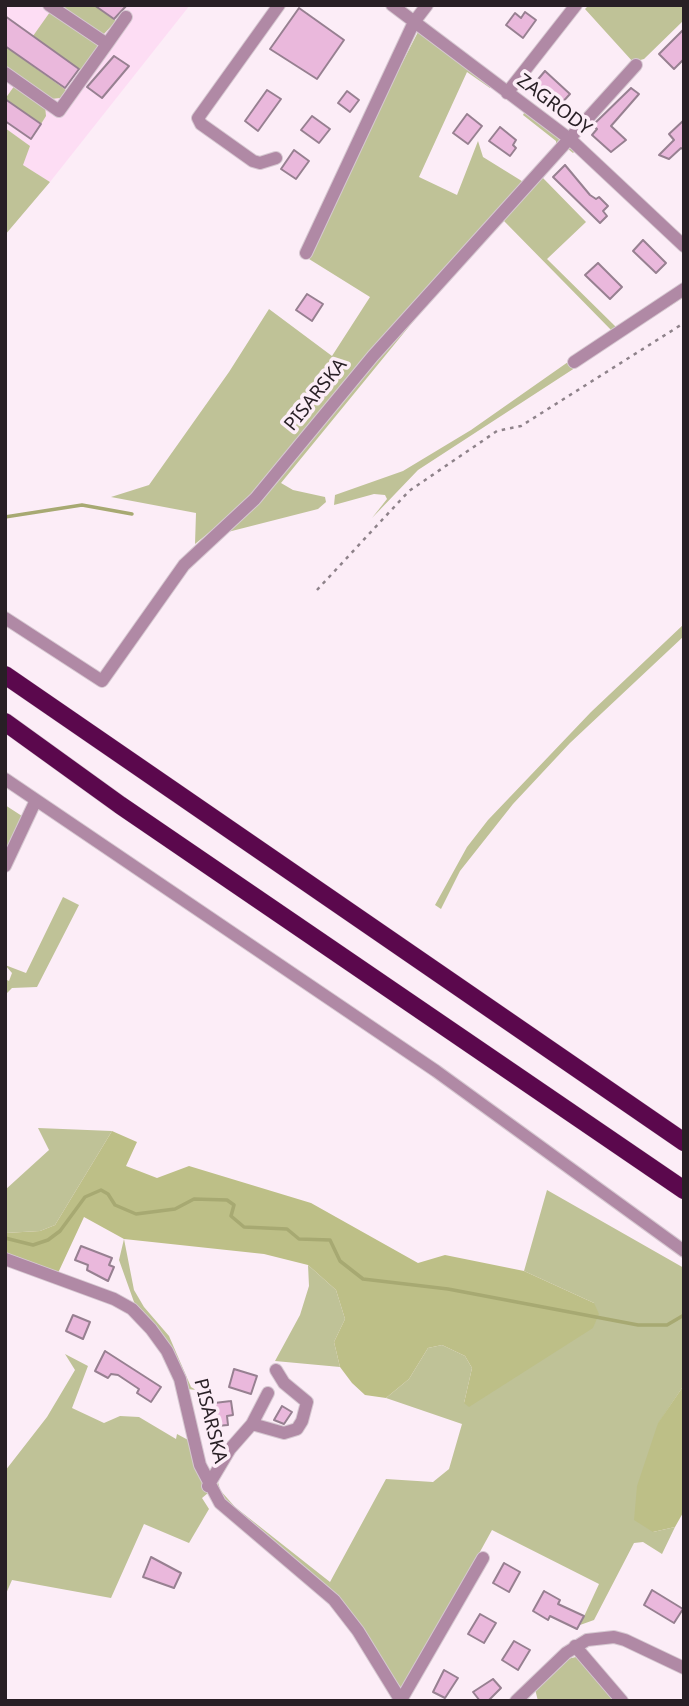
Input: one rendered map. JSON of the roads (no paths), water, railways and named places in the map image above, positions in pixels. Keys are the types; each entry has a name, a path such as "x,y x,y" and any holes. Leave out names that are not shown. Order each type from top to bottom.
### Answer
{"highway":[{"path":"5,675 684,1142"},
{"path":"5,722 120,805 684,1190"}],"street":[{"path":"49,5 107,44"},
{"path":"276,158 260,163 253,162 201,124 198,118 279,5"},
{"name":"ZAGRODY","path":"392,5 571,140 684,246"},
{"path":"306,253 414,22 427,5"},
{"path":"507,93 576,5"},
{"path":"5,73 59,111 126,18"},
{"name":"PISARSKA","path":"5,618 102,681 184,565 255,499 381,346 571,140 636,65"},
{"path":"574,362 684,289"},
{"path":"5,779 436,1071 684,1251"},
{"path":"5,866 36,800"},
{"name":"PISARSKA","path":"5,1259 114,1299 132,1310 151,1329 167,1351 180,1379 200,1465 208,1486 220,1503 334,1600 358,1631 401,1701"},
{"path":"252,1424 284,1433 297,1429 305,1415 307,1402 284,1383 276,1370"},
{"path":"208,1486 230,1449 252,1424 268,1393"},
{"path":"401,1701 483,1558"},
{"path":"525,1698 575,1646 587,1640 614,1637 684,1668"},
{"path":"575,1646 622,1701"}],"waterway":[{"path":"5,517 82,505 132,514"},
{"path":"5,1238 33,1245 48,1240 60,1231 85,1197 101,1190 108,1194 115,1205 136,1214 175,1209 194,1199 227,1200 234,1205 231,1216 244,1227 287,1229 299,1239 330,1240 340,1261 363,1279 448,1289 638,1325 667,1325 684,1315"}]}
